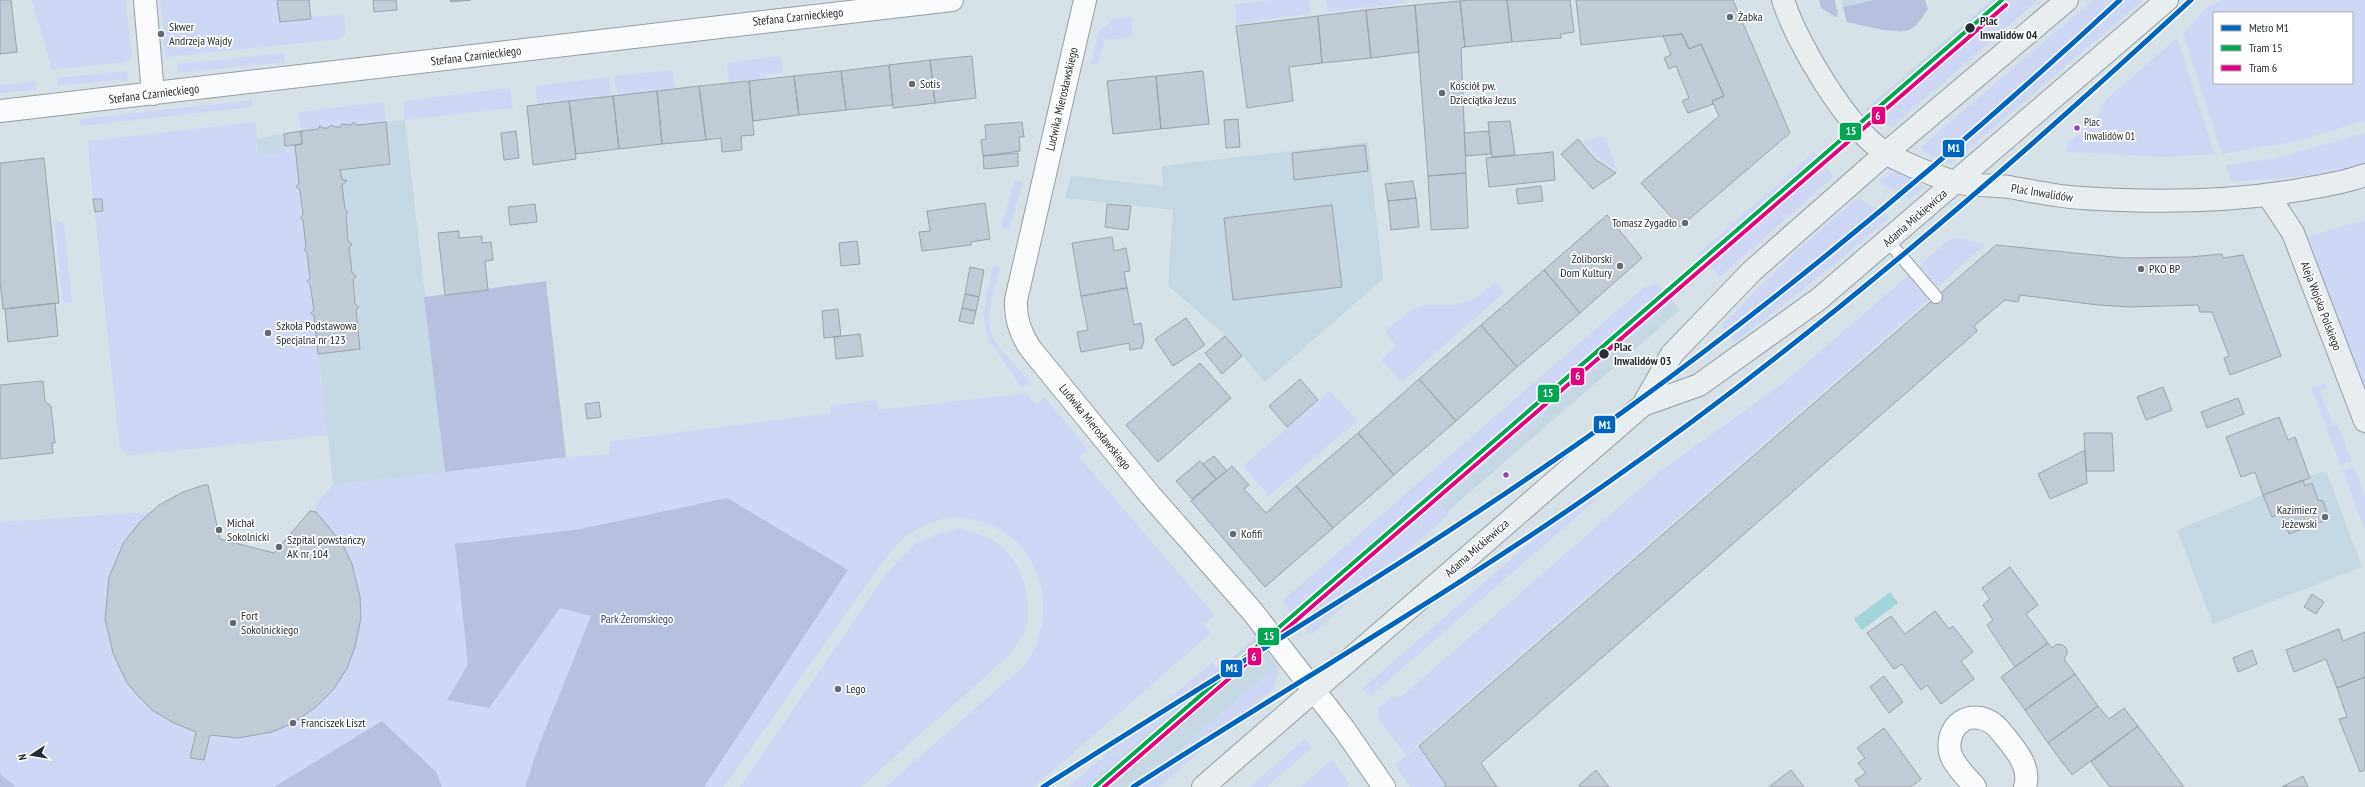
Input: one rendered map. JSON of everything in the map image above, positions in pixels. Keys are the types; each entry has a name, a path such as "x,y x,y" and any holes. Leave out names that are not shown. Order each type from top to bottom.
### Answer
{"main road":[{"name":"Plac Inwalidów","path":"1783,0 1800,42 1826,85 1868,139 1886,153 1955,182 1986,184 2081,198 2182,201 2232,200 2268,195 2348,181 2365,175"},
{"name":"Adama Mickiewicza","path":"1203,787 1643,404 1672,354 1777,248 1886,153 2067,0"},
{"name":"Adama Mickiewicza","path":"1643,404 1699,384 1819,299 2167,0"},
{"name":"Aleja Wojska Polskiego","path":"2268,195 2293,233 2365,421"}],"street":[{"path":"145,0 153,94"},
{"name":"Stefana Czarnieckiego","path":"0,111 952,0"},
{"name":"Ludwika Mierosławskiego","path":"1085,0 1016,300 1015,313 1018,325 1030,348 1150,495 1252,612 1315,691 1384,787"},
{"path":"1965,784 1953,760 1950,744 1955,728 1968,718 1977,716 1992,722 1998,728 2026,767 2028,779 2025,787"}],"lane":[{"path":"1888,241 1936,297"}],"shaded area":[{"path":"1842,0 1874,0 1843,7"},
{"path":"1992,0 2011,0 1881,113 1892,127 1865,110"},
{"name":"Szkoła Podstawowa Specjalna nr 123","path":"405,120 445,472 333,485 328,435 129,455 120,448 89,157 256,139 320,126"},
{"path":"1368,142 1383,279 1265,382 1223,333 1168,286 1173,210 1065,198 1071,176 1163,186 1162,166"},
{"path":"1673,301 1680,310 1447,512 1440,503"},
{"path":"2326,471 2362,567 2213,624 2177,530 2309,476"},
{"path":"1890,592 1898,603 1862,630 1854,619"},
{"path":"1255,638 1278,665 1136,787 1085,787"}],"green space":[{"path":"32,0 126,0 132,58 126,62 52,70"},
{"path":"160,0 277,0 280,22 311,19 310,17 344,14 346,33 340,39 166,57"},
{"path":"1277,0 1309,0 1310,14 1236,24 1235,4"},
{"path":"1326,0 1404,0 1404,3 1328,12"},
{"path":"1819,0 1835,0 1838,15 1836,17 1821,8"},
{"path":"1874,0 1925,0 1928,9 1920,21 1912,29 1903,31 1878,29 1847,22 1843,7"},
{"path":"2011,0 2038,0 1892,127 1881,114"},
{"path":"2093,0 2143,0 1952,163 1943,162 1922,151 1923,148 1920,148"},
{"path":"2223,0 2365,0 2365,120 2302,140 2222,154 2183,33 2209,6"},
{"path":"1132,17 1133,37 1104,40 1098,65 1090,64 1100,29 1111,22 1111,19"},
{"path":"2177,38 2215,154 2165,157 2066,152 2068,143 2095,120 2106,100"},
{"path":"284,53 285,62 178,73 177,64"},
{"path":"781,56 783,73 764,75 765,79 729,83 727,63"},
{"path":"673,70 675,89 617,95 614,76"},
{"path":"127,71 128,79 58,86 57,78"},
{"path":"609,77 611,96 538,105 535,86"},
{"path":"36,81 36,90 0,93 0,85"},
{"path":"510,88 513,108 405,120 403,101"},
{"path":"252,100 253,107 80,126 80,119"},
{"path":"384,102 386,122 357,125 353,122 351,125 342,124 340,127 331,125 323,128 320,126 318,129 301,131 298,112"},
{"name":"Szkoła Podstawowa Specjalna nr 123","path":"256,122 258,154 285,152 285,146 295,145 299,183 297,187 300,190 303,215 300,218 303,220 306,247 304,250 307,253 310,278 308,281 310,284 314,310 311,313 314,316 328,435 129,455 120,448 88,141"},
{"path":"2365,133 2365,164 2316,175 2231,182 2226,165 2277,158"},
{"path":"1602,137 1606,139 1618,172 1601,160 1583,141"},
{"path":"1814,152 1834,176 1720,277 1698,254"},
{"path":"1893,172 1899,173 1922,185 1922,189 1910,199 1880,182"},
{"path":"1015,180 1023,182 1009,231 1001,228"},
{"path":"1858,198 1890,217 1829,269 1735,342 1721,326 1794,253"},
{"path":"54,218 64,224 72,302 63,303"},
{"path":"2365,220 2365,393 2306,237"},
{"path":"1956,238 1986,244 1937,287 1920,269 1920,265 1947,241"},
{"path":"993,265 1000,267 991,303 991,331 994,339 1002,350 1030,382 1022,388 988,339 983,315"},
{"path":"1910,274 1931,298 1406,755 1380,721 1378,709 1392,696 1401,697 1659,472 1782,384"},
{"path":"546,281 566,457 445,472 424,297"},
{"path":"1496,282 1504,293 1402,382 1381,360 1396,346 1385,331 1412,309 1427,305 1456,305 1475,298"},
{"path":"1657,283 1673,301 1440,503 1449,514 1311,635 1282,601 1643,288"},
{"path":"2325,383 2327,389 2320,391 2334,427 2338,425 2352,461 2341,466 2311,388"},
{"path":"1330,391 1357,421 1269,496 1243,466"},
{"name":"Park Żeromskiego","path":"1026,393 1036,405 1045,397 1088,450 1079,457 1215,615 1204,624 1211,633 1034,787 885,787 1024,666 1035,648 1041,628 1043,610 1042,592 1038,576 1031,560 1021,547 1008,535 992,526 970,519 949,518 930,523 920,528 909,534 896,545 878,568 724,787 0,787 0,522 150,512 183,492 206,485 220,539 274,553 310,511 316,511 315,505 333,485 566,457 610,454 610,441 830,413 830,406 877,400 878,410"},
{"path":"2354,467 2365,495 2365,530 2343,471"},
{"path":"1589,491 1597,499 1373,694 1367,694 1362,689"},
{"path":"727,498 848,570 704,787 525,787 539,745 591,616 560,608 489,708 447,700 468,664 455,544 580,529"},
{"path":"959,529 970,531 999,544 1014,561 1020,571 1024,582 1028,605 1028,617 1025,631 1011,654 861,787 740,787 886,574 916,543 939,533"},
{"path":"1212,662 1220,670 1085,787 1068,787"},
{"path":"1278,665 1279,672 1274,688 1159,787 1136,787"},
{"path":"382,721 436,772 442,787 274,787"},
{"path":"1305,739 1312,747 1267,787 1250,787"},
{"path":"1419,746 1446,785 1444,787 1410,787 1395,765"},
{"path":"1332,759 1349,783 1348,787 1300,787"},
{"path":"0,774 16,787 0,787"}],"building":[{"path":"0,0 11,0 17,52 0,54"},
{"path":"277,0 309,0 311,19 280,22"},
{"path":"373,0 396,0 397,10 374,12"},
{"path":"450,0 471,0 451,2"},
{"path":"1507,0 1512,42 1465,47 1460,1"},
{"path":"1507,0 1570,0 1574,32 1561,34 1561,38 1512,42"},
{"path":"1576,0 1733,0 1790,133 1680,227 1641,183 1719,116 1712,101 1724,96 1701,44 1689,49 1682,34 1581,45"},
{"name":"Kościół pw. Dzieciątka Jezus","path":"1460,1 1465,47 1461,48 1466,173 1428,176 1415,5"},
{"path":"1415,5 1419,52 1371,58 1366,10"},
{"path":"1366,10 1371,58 1322,63 1318,16"},
{"path":"1318,16 1322,63 1289,67 1293,101 1247,108 1236,26"},
{"path":"1682,34 1689,49 1701,44 1724,96 1712,101 1713,104 1688,113 1682,101 1689,98 1676,66 1669,69 1664,58 1671,55 1663,36"},
{"path":"972,56 976,98 935,103 930,60"},
{"name":"Sotis","path":"930,60 935,103 893,108 889,65"},
{"path":"889,65 893,105 846,110 841,71"},
{"path":"841,71 846,110 799,115 794,76"},
{"path":"1203,71 1209,124 1161,129 1156,76"},
{"path":"794,76 799,115 753,121 749,81"},
{"path":"1156,76 1161,129 1113,134 1107,81"},
{"path":"749,81 754,135 741,136 742,150 722,152 721,138 706,140 699,86"},
{"path":"699,86 706,140 662,144 657,91"},
{"path":"657,91 662,144 619,149 613,96"},
{"path":"613,96 619,149 576,154 569,101"},
{"path":"569,101 576,159 533,165 527,106"},
{"path":"1238,119 1240,147 1226,148 1224,120"},
{"path":"1510,121 1515,155 1492,157 1488,122"},
{"path":"353,122 357,125 386,122 390,164 340,170 342,179 347,181 342,185 345,210 348,212 346,215 348,241 352,244 349,248 352,273 356,276 353,280 355,304 359,307 356,310 360,349 318,354 314,316 311,313 314,310 310,284 307,281 310,278 307,253 304,250 306,247 303,220 300,218 303,215 300,190 296,187 299,183 295,145 302,144 301,131 318,129 320,126 323,128 328,128 331,125 340,127 342,124 351,125"},
{"path":"1022,122 1024,137 1019,137 1020,151 983,156 981,140 986,139 985,125"},
{"path":"301,131 302,144 285,146 284,134"},
{"path":"516,131 519,158 504,160 501,133"},
{"path":"1489,131 1491,154 1466,156 1464,133"},
{"path":"1578,139 1595,159 1616,173 1593,189 1561,154"},
{"path":"1365,145 1368,171 1294,180 1292,153"},
{"path":"1553,152 1555,180 1489,187 1486,158"},
{"path":"1018,153 1018,166 984,169 983,156"},
{"path":"44,158 59,303 3,309 0,282 0,163"},
{"path":"1466,173 1468,228 1431,230 1428,176"},
{"path":"1413,181 1416,198 1388,201 1385,184"},
{"path":"1541,186 1543,201 1518,204 1516,189"},
{"path":"1416,198 1419,227 1391,230 1388,201"},
{"path":"93,199 102,199 103,211 95,212"},
{"path":"985,203 990,239 971,242 971,245 922,251 919,232 930,231 927,211"},
{"path":"535,204 537,222 510,225 508,207"},
{"path":"1107,204 1131,206 1128,230 1105,227"},
{"path":"1332,205 1342,287 1233,300 1224,218"},
{"path":"1607,215 1642,258 1580,313 1544,270"},
{"path":"459,231 459,238 482,236 482,243 491,242 493,260 485,261 488,290 445,295 438,233"},
{"path":"1112,237 1114,251 1126,248 1130,271 1124,272 1127,288 1081,296 1072,243"},
{"path":"857,241 860,264 841,266 839,243"},
{"path":"1996,245 2124,258 2190,257 2222,254 2223,258 2243,255 2281,356 2230,375 2224,358 2229,356 2212,312 2200,312 2198,305 2129,307 2098,305 2020,295 2018,302 2005,300 1974,326 1977,331 1967,340 1481,763 1497,787 1444,787 1446,785 1419,746"},
{"path":"970,267 984,270 979,297 965,294"},
{"path":"1544,270 1580,313 1517,367 1481,325"},
{"path":"1127,288 1134,325 1141,323 1144,340 1142,348 1130,350 1129,343 1081,352 1077,332 1088,330 1081,296"},
{"path":"965,294 979,297 976,311 962,308"},
{"path":"55,303 58,336 8,342 5,309"},
{"path":"962,308 976,311 973,324 959,321"},
{"path":"838,309 841,336 824,338 822,311"},
{"path":"1186,318 1205,345 1173,366 1155,339"},
{"path":"1481,325 1517,367 1456,421 1419,379"},
{"path":"860,334 863,356 836,359 834,337"},
{"path":"1225,336 1242,356 1222,374 1205,353"},
{"path":"1200,363 1231,398 1158,462 1126,425"},
{"path":"1300,379 1318,400 1287,427 1269,406"},
{"path":"1419,379 1456,421 1394,475 1358,433"},
{"path":"43,381 45,401 51,406 55,443 52,443 53,453 0,459 0,385"},
{"path":"2163,387 2172,410 2146,420 2137,397"},
{"path":"2238,398 2244,414 2207,428 2201,412"},
{"path":"599,402 601,417 587,419 585,404"},
{"path":"2279,417 2288,440 2295,437 2310,478 2263,495 2255,472 2241,477 2226,437"},
{"path":"1358,433 1394,475 1333,528 1296,486"},
{"path":"2084,433 2112,433 2114,471 2086,471"},
{"path":"2085,450 2087,483 2050,499 2038,474"},
{"path":"1214,456 1227,471 1216,479 1203,464"},
{"path":"1200,461 1216,479 1192,499 1176,481"},
{"path":"1232,466 1249,485 1244,489 1266,513 1296,486 1333,528 1265,587 1191,501"},
{"path":"2303,480 2305,486 2312,483 2318,500 2323,501 2327,511 2324,515 2326,520 2289,534 2281,513 2272,517 2263,495"},
{"name":"Fort Sokolnickiego","path":"208,485 220,539 274,553 310,511 316,512 342,543 352,564 360,597 361,618 355,647 347,668 334,689 316,707 293,723 272,732 238,738 210,735 204,760 190,758 196,732 174,723 152,710 126,681 113,653 105,619 109,577 124,542 140,522 159,505 183,492"},
{"path":"2010,567 2038,605 2026,614 2048,643 2015,667 1987,625 1993,620 1983,605 1990,599 1982,588"},
{"path":"2312,594 2324,602 2316,614 2304,607"},
{"path":"1935,611 1949,629 1953,626 1973,652 1961,661 1974,679 1941,704 1927,685 1921,690 1902,664 1894,669 1867,633 1891,616 1905,634"},
{"path":"2339,629 2343,641 2365,632 2365,677 2337,688 2326,659 2294,672 2286,650"},
{"path":"2048,643 2052,648 2057,644 2063,645 2067,649 2067,654 2064,659 2075,674 2025,710 2001,677"},
{"path":"2252,650 2257,664 2238,672 2233,658"},
{"path":"2075,674 2098,706 2048,743 2025,710"},
{"path":"1884,676 1903,702 1889,713 1870,687"},
{"path":"2365,677 2365,770 2360,772 2339,719 2347,717 2337,688"},
{"path":"2098,706 2109,719 2124,708 2138,726 2072,775 2048,743"},
{"path":"2138,726 2184,787 2110,787 2091,762"},
{"path":"1884,728 1921,779 1911,787 1860,787 1855,780 1866,773 1858,763 1865,758 1857,748"},
{"path":"1596,770 1609,787 1580,787 1579,785"},
{"path":"1791,770 1804,787 1769,787"},
{"path":"2303,776 2308,787 2282,787"}],"metro line":[{"name":"M1","path":"1043,787 1409,557 1553,461 1624,411 1753,314 1878,213 1940,161 2120,0"},
{"name":"M1","path":"1133,787 1429,602 1546,526 1680,430 1756,373 1905,253 2121,65 2191,0"}],"tram line":[{"name":"15","path":"1095,787 2002,0"},
{"name":"6","path":"1104,787 2006,5"}],"place":[{"name":"Żabka","path":"1730,17"},
{"name":"Plac Inwalidów 04","path":"1970,28"},
{"name":"Skwer Andrzeja Wajdy","path":"161,34"},
{"name":"Sotis","path":"912,84"},
{"name":"Kościół pw. Dzieciątka Jezus","path":"1442,93"},
{"name":"Plac Inwalidów 01","path":"2077,128"},
{"name":"Tomasz Zygadło","path":"1685,223"},
{"name":"Żoliborski Dom Kultury","path":"1620,266"},
{"name":"PKO BP","path":"2141,269"},
{"name":"Szkoła Podstawowa Specjalna nr 123","path":"268,333"},
{"name":"Plac Inwalidów 03","path":"1604,354"},
{"name":"Kazimierz Jeżewski","path":"2325,517"},
{"name":"Michał Sokolnicki","path":"219,530"},
{"name":"Kofifi","path":"1233,534"},
{"name":"Szpital powstańczy AK nr 104","path":"279,547"},
{"name":"Fort Sokolnickiego","path":"233,623"},
{"name":"Lego","path":"838,689"},
{"name":"Franciszek Liszt","path":"293,723"}]}
